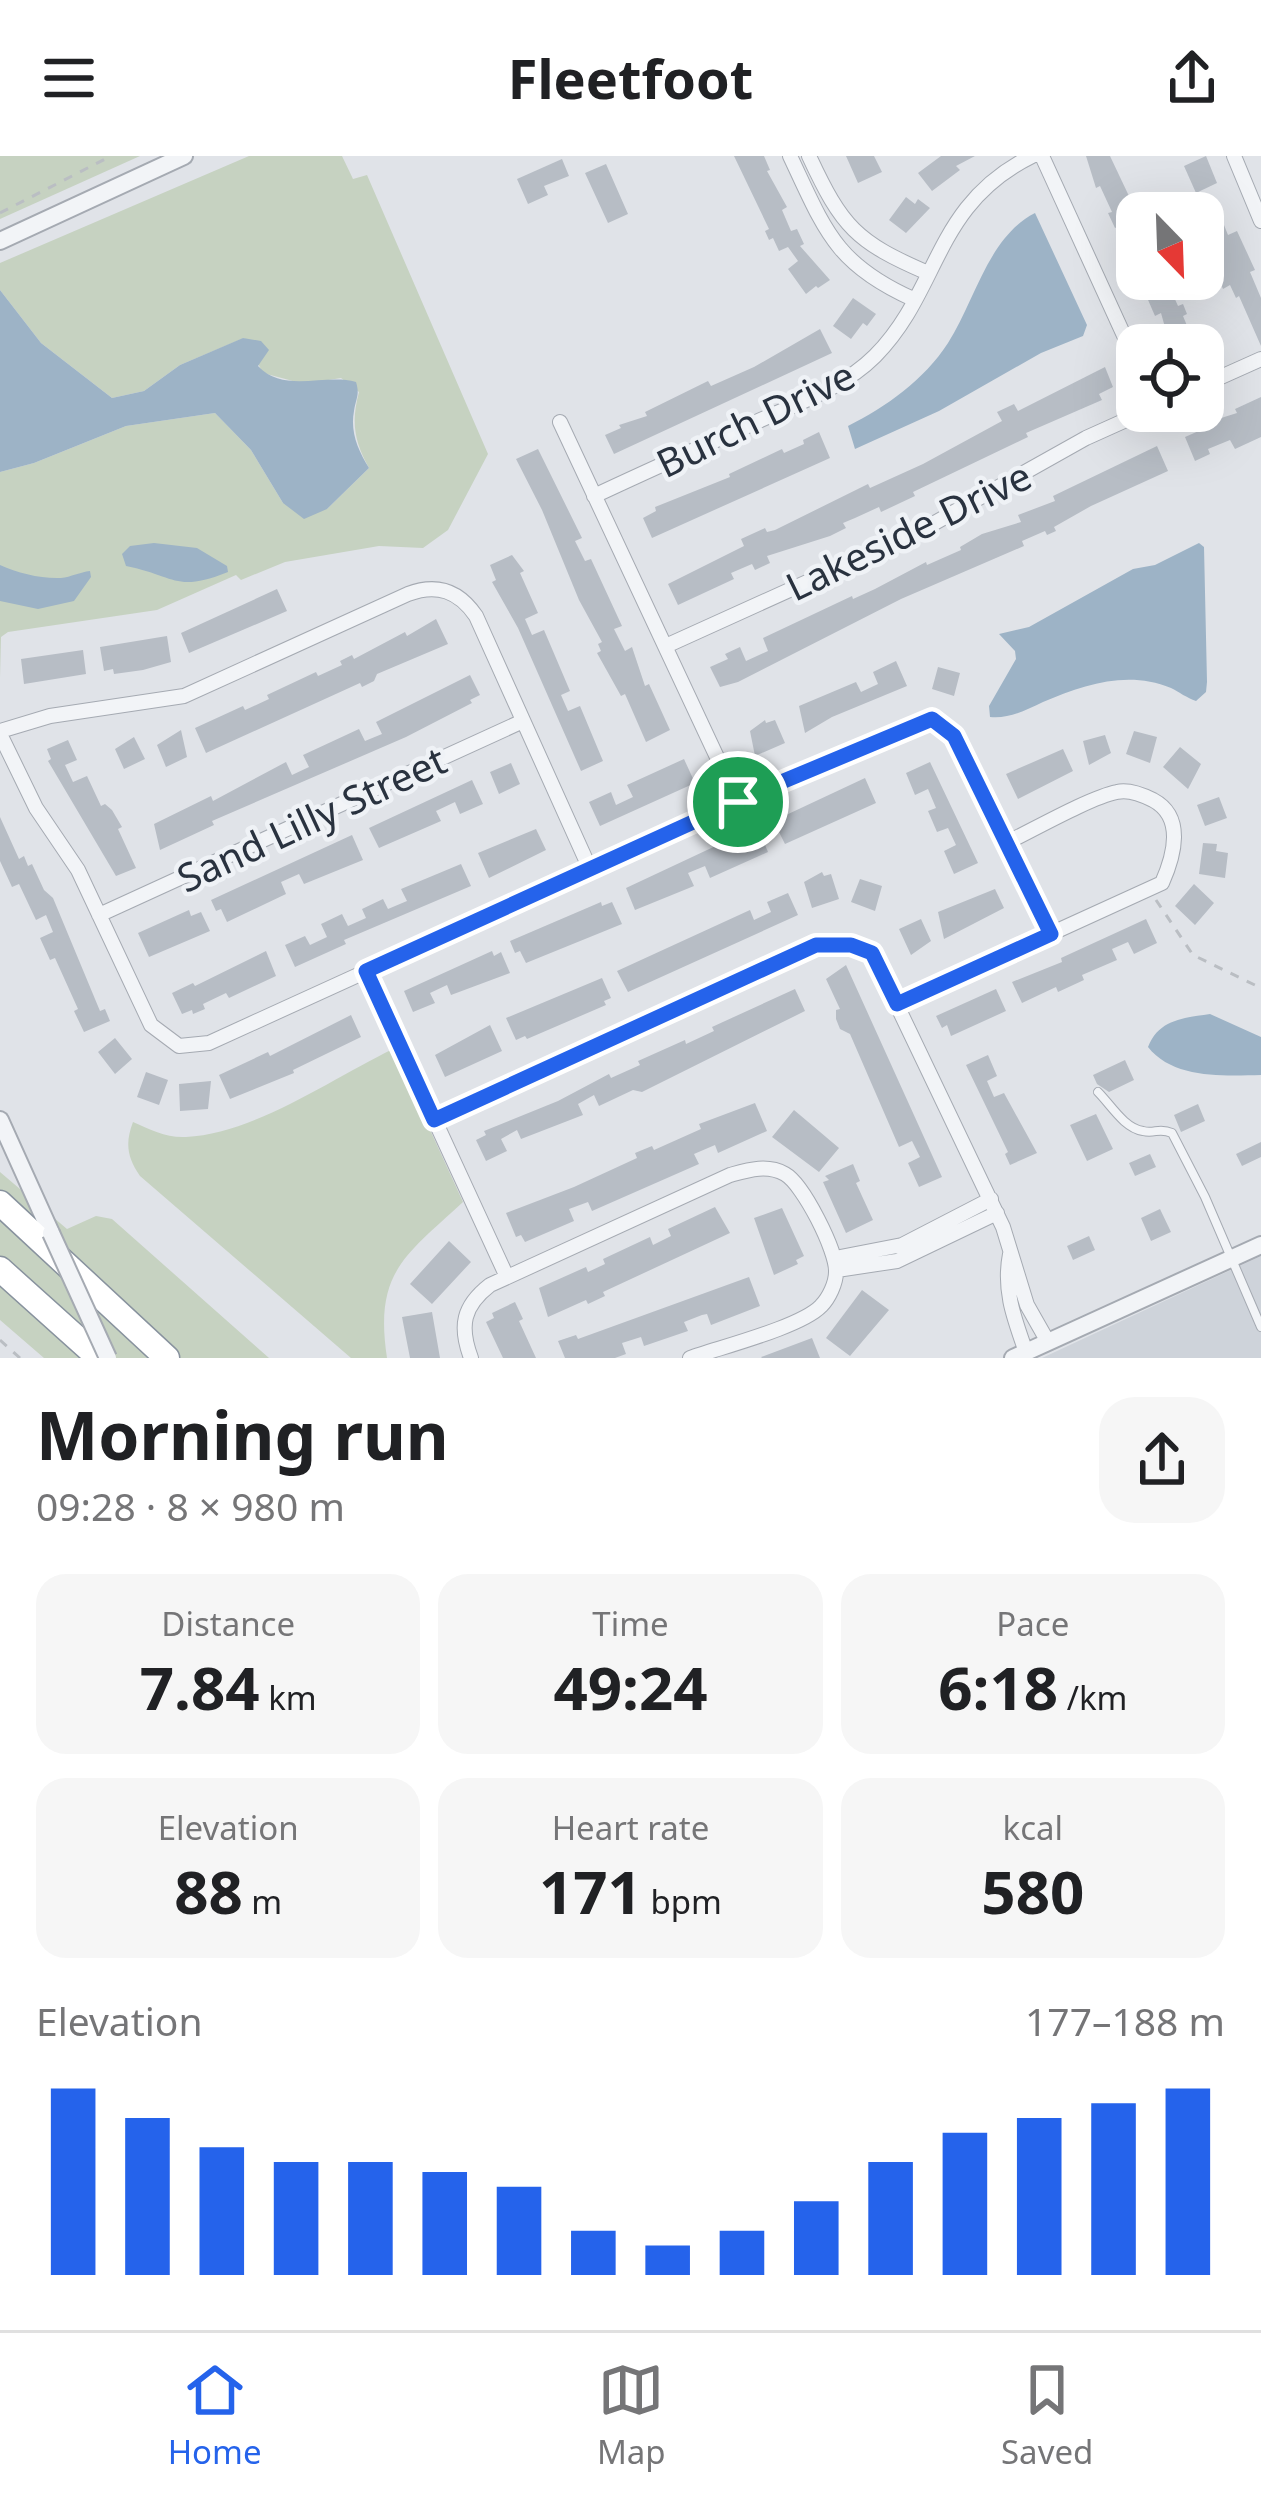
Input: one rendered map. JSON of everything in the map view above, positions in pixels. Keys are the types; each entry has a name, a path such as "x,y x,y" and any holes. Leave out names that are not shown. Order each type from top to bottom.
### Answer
{"highway":[{"path":"0,1203 166,1358"},
{"path":"0,1269 104,1358"}],"street":[{"path":"0,241 184,156"},
{"path":"790,156 827,234 848,260 873,280 914,299"},
{"path":"809,156 848,227 887,256 928,273"},
{"name":"Burch Drive","path":"594,496 851,377 898,328 946,234 968,205 994,180 1032,156"},
{"path":"1042,156 1119,324"},
{"path":"1234,156 1261,221"},
{"path":"1224,375 1261,358"},
{"path":"560,422 738,802"},
{"name":"Lakeside Drive","path":"668,645 922,530 1116,424"},
{"path":"590,869 476,616 459,597 435,588 408,594 184,696 50,716 0,733 28,792 78,871 151,1025 179,1046 209,1043 932,719 954,736 1051,934"},
{"name":"Sand Lilly Street","path":"99,915 523,721"},
{"path":"897,1004 1162,883 1173,860 1175,831 1165,806 1141,794 1119,791 1006,843"},
{"path":"434,1120 816,945 851,945 872,953 994,1206 1022,1278 1032,1352"},
{"path":"366,971 507,1277"},
{"path":"0,1120 104,1358"},
{"path":"471,1358 463,1331 469,1304 490,1285 730,1175 765,1168 780,1171 800,1187 836,1264 827,1298 813,1312 690,1358"},
{"path":"836,1264 888,1251 994,1206"},
{"path":"1032,1352 1261,1245"},
{"path":"1010,1254 1005,1276 1008,1294 1032,1352"}],"lane":[{"path":"1098,1092 1127,1124 1143,1131 1163,1128 1172,1133 1261,1327"}],"path":[{"path":"0,213 111,156"},
{"path":"1154,897 1193,955 1261,988"},
{"path":"0,1340 20,1358"}],"shaded area":[{"path":"1261,1256 1261,1358 1042,1358"}],"green space":[{"path":"0,156 140,156 0,219"},
{"path":"249,156 342,156 353,179 367,175 488,454 448,530 423,548 379,546 285,562 241,580 236,575 157,610 8,632 1,637 0,678 0,472 126,426 215,413 251,450 283,503 327,509 369,468 355,431 359,392 341,378 304,384 263,373 244,338 180,365 144,391 112,398 41,343 0,290 0,263"},
{"path":"393,1049 463,1202 398,1268 385,1305 387,1358 351,1358 140,1176 130,1156 129,1137 133,1122 179,1137 239,1126"},
{"path":"0,1172 67,1229 96,1216 112,1219 269,1358 44,1358 0,1320"}],"water":[{"path":"1035,213 1087,325 1083,336 855,449 848,426 890,401 928,369 948,343 994,254"},
{"path":"0,290 41,343 112,398 144,391 180,365 243,338 261,341 269,350 258,366 280,379 356,382 354,434 369,468 327,509 304,519 283,503 251,450 215,413 126,426 0,472"},
{"path":"154,543 197,548 227,566 228,572 186,582 126,566 122,554 130,546"},
{"path":"1199,543 1204,547 1207,682 1206,692 1196,701 1155,683 1122,680 1074,690 1011,715 990,717 989,706 1016,659 1015,651 999,634 1029,627 1133,569 1155,565"},
{"path":"0,565 46,578 90,571 91,577 74,601 38,609 0,601"},
{"path":"1210,1014 1261,1037 1261,1075 1185,1070 1148,1047 1166,1025"}],"building":[{"path":"734,156 764,156 787,207 782,210 791,231 797,229 804,244 800,246 830,280 806,294 788,269 798,261 788,247 779,251 773,238 769,240 765,231 769,229"},
{"path":"846,156 874,156 882,172 858,183"},
{"path":"941,156 975,156 956,166 960,170 932,191 918,173"},
{"path":"1086,156 1110,156 1127,192 1116,192 1115,228 1100,186 1096,188"},
{"path":"1206,156 1217,183 1196,192 1184,166"},
{"path":"562,159 569,176 544,186 548,195 528,204 517,179"},
{"path":"606,164 628,214 608,223 585,173"},
{"path":"906,197 930,208 906,233 889,220"},
{"path":"1224,225 1228,235 1237,231 1255,270 1250,272 1261,298 1261,346 1239,296 1230,285 1224,288"},
{"path":"853,298 876,314 851,339 833,326"},
{"path":"1148,300 1175,300 1178,306 1183,304 1186,324 1164,324 1161,313 1155,316"},
{"path":"820,329 832,353 614,454 605,435 621,428 619,425 647,416 645,412 708,381 711,386 754,367"},
{"path":"1105,367 1113,387 1099,394 1102,400 1026,433 1028,437 913,492 915,496 843,523 846,528 830,536 767,556 770,563 755,570 752,564 731,573 734,579 678,605 668,584 744,546 741,539 765,528 775,530 868,484 870,488 923,464 1002,421 997,412 1014,404 1018,411"},
{"path":"1261,397 1261,437 1235,449 1230,440 1208,449 1210,454 1195,461 1185,437 1224,432 1224,417 1237,413 1235,409"},
{"path":"819,432 830,458 652,538 643,518 656,511 655,507 730,477 782,449 784,453 804,444 803,440"},
{"path":"1157,446 1168,471 1091,506 1054,527 1056,531 1022,541 1024,546 901,599 720,687 710,667 728,659 725,654 740,647 746,661 768,651 763,638 961,550 982,534 1021,522 1018,515 1055,501 1053,496"},
{"path":"538,449 582,538 575,541 585,561 591,559 622,626 614,629 625,651 632,647 645,686 649,684 670,730 646,742 625,694 621,696 597,653 602,642 516,459"},
{"path":"512,555 524,571 520,573 538,613 525,619 532,635 544,630 570,691 561,695 568,711 580,706 603,761 581,771 518,628 492,582 496,580 490,565"},
{"path":"277,589 287,611 189,653 181,633"},
{"path":"436,619 448,644 377,674 362,687 360,683 206,753 195,728 243,706 245,710 269,699 267,695 316,672 318,676 405,632 407,636"},
{"path":"167,636 171,662 114,674 113,669 104,671 100,647"},
{"path":"83,650 86,674 24,684 21,659"},
{"path":"896,661 907,686 805,733 799,706 856,682 861,692 878,684 873,672"},
{"path":"938,667 960,673 954,696 932,689"},
{"path":"470,675 480,695 472,703 406,737 212,821 214,825 160,850 154,824 211,796 213,801 286,762 292,775 309,767 303,755 359,729 365,741 382,734 376,722"},
{"path":"765,720 775,720 785,743 755,756 750,731"},
{"path":"181,730 187,757 166,767 157,745"},
{"path":"1134,731 1157,737 1150,763 1126,754"},
{"path":"1105,735 1111,753 1089,765 1083,741"},
{"path":"134,737 145,759 124,769 115,749"},
{"path":"68,740 77,760 65,765 73,782 87,776 101,806 112,810 136,868 116,876 48,761 47,749"},
{"path":"1180,747 1201,764 1188,789 1163,767"},
{"path":"1063,749 1073,771 1018,799 1006,774"},
{"path":"684,759 695,783 600,826 589,802 611,792 616,805 633,797 627,785"},
{"path":"930,762 978,863 954,874 944,851 956,845 948,828 937,832 928,811 936,808 928,789 915,795 906,773"},
{"path":"511,763 520,784 499,794 490,772"},
{"path":"865,778 876,803 785,844 779,832 763,840 768,852 710,878 705,866 688,873 694,886 635,910 626,888 770,826"},
{"path":"472,780 483,804 460,814 455,802 436,811 441,821 379,848 369,828"},
{"path":"1219,797 1227,818 1205,826 1197,805"},
{"path":"0,817 19,859 24,856 28,866 32,864 53,898 100,1011 105,1009 110,1021 84,1032 55,958 50,960 40,938 53,932 46,915 36,920 19,884 12,887 0,861"},
{"path":"536,829 546,850 489,878 478,853"},
{"path":"352,835 363,860 304,884 299,874 281,882 286,894 227,922 221,909 216,911 211,900"},
{"path":"1203,843 1217,844 1216,851 1228,853 1225,878 1199,874"},
{"path":"461,864 471,886 344,940 346,944 295,967 285,945 305,936 310,945 327,937 321,924 342,914 348,926 366,918 362,909 383,899 388,909 407,901 401,889"},
{"path":"822,872 831,874 839,899 812,908 804,882"},
{"path":"860,879 882,886 875,911 851,902"},
{"path":"1194,884 1214,903 1195,925 1175,906"},
{"path":"995,889 1004,908 944,939 938,912"},
{"path":"788,893 798,915 628,992 617,971 750,910 754,920 771,912 767,902"},
{"path":"601,902 602,906 612,902 622,924 526,963 520,951 515,953 510,941"},
{"path":"189,910 191,916 201,912 210,931 149,957 138,933"},
{"path":"921,919 931,941 911,955 899,929"},
{"path":"1146,919 1157,943 1134,954 1128,942 1112,949 1117,960 1082,975 1084,980 1022,1003 1012,982"},
{"path":"266,951 276,976 229,998 226,993 193,1014 192,1010 182,1014 172,993"},
{"path":"492,951 494,956 501,952 510,973 451,995 447,985 430,993 435,1003 413,1012 404,991"},
{"path":"846,965 942,1177 919,1187 908,1163 920,1157 912,1141 899,1147 850,1034 840,1029 836,1019 840,1009 826,979"},
{"path":"602,978 611,998 604,1001 606,1005 516,1040 506,1018"},
{"path":"795,989 805,1011 642,1092 633,1090 599,1106 594,1095 578,1104 583,1115 521,1139 517,1130 501,1139 507,1151 486,1161 476,1140 486,1135 484,1131 609,1074 611,1078 640,1065 638,1061 685,1040 686,1044"},
{"path":"996,989 1006,1011 951,1036 947,1025 942,1028 936,1016"},
{"path":"351,1015 361,1037 294,1073 230,1099 219,1075 268,1052 270,1056"},
{"path":"490,1025 502,1051 445,1077 435,1055"},
{"path":"115,1038 132,1059 115,1074 98,1052"},
{"path":"988,1055 997,1076 987,1081 994,1097 1004,1093 1037,1153 1010,1165 966,1065"},
{"path":"1125,1060 1134,1080 1109,1092 1097,1084 1093,1075"},
{"path":"146,1072 168,1080 159,1105 137,1097"},
{"path":"211,1081 208,1109 180,1111 179,1084"},
{"path":"755,1103 767,1131 718,1153 715,1145 694,1154 699,1164 592,1211 588,1202 569,1209 574,1221 525,1242 521,1235 516,1237 506,1213 574,1187 637,1158 635,1153 652,1146 654,1150 701,1129 699,1124"},
{"path":"1198,1104 1205,1121 1181,1132 1174,1115"},
{"path":"794,1110 839,1148 819,1172 772,1137"},
{"path":"1096,1114 1113,1149 1087,1161 1070,1125"},
{"path":"1261,1142 1261,1157 1242,1166 1236,1154"},
{"path":"1150,1154 1156,1167 1135,1176 1129,1163"},
{"path":"853,1164 873,1220 846,1233 823,1182 829,1180 825,1176"},
{"path":"715,1207 730,1233 603,1292 605,1296 588,1304 586,1300 548,1317 539,1288 586,1267 588,1272 605,1264 603,1259 650,1237 653,1245 671,1236 668,1229"},
{"path":"782,1208 804,1256 774,1275 754,1218"},
{"path":"1160,1209 1171,1232 1151,1241 1141,1218"},
{"path":"1089,1236 1095,1250 1073,1260 1067,1246"},
{"path":"449,1241 471,1262 432,1304 410,1284"},
{"path":"749,1277 760,1306 711,1325 707,1314 702,1315 684,1322 688,1331 644,1346 641,1337 622,1343 626,1354 615,1358 565,1358 558,1341 576,1335 578,1339"},
{"path":"862,1290 889,1310 850,1356 826,1338"},
{"path":"515,1302 536,1358 503,1358 486,1322 494,1318 492,1313"},
{"path":"432,1312 440,1358 410,1358 402,1317"},
{"path":"812,1338 820,1358 761,1357"}],"route":[{"path":"932,719 954,736 1051,934 897,1004 872,953 851,945 816,945 434,1120 366,971 738,802 932,719"}]}
